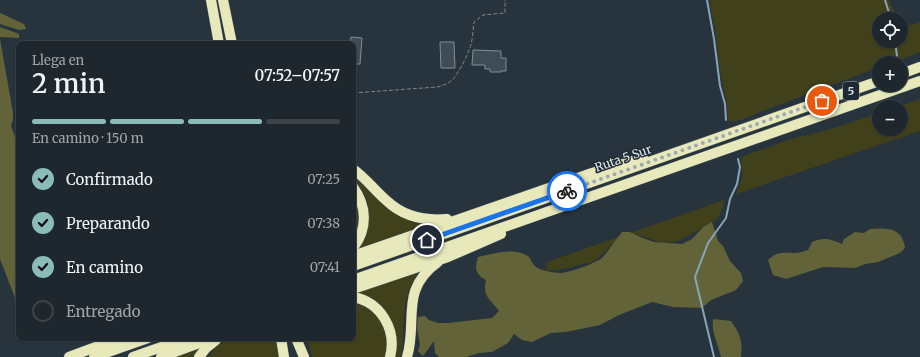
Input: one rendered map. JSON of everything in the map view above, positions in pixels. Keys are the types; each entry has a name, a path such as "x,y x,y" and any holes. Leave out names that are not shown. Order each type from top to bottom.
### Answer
{"highway":[{"path":"211,0 218,41"},
{"path":"223,0 231,41"},
{"path":"908,71 920,67"},
{"name":"Ruta 5 Sur","path":"356,279 920,80"},
{"name":"Ruta 5 Sur","path":"356,265 872,83"},
{"path":"356,255 614,166 705,142"},
{"path":"356,171 367,180 387,202 405,214 428,220 465,217"},
{"path":"356,193 361,202 364,217 363,230 356,243"},
{"path":"407,357 410,337 412,301 415,289 426,272 436,263 448,257 549,211"},
{"path":"356,288 448,257"},
{"path":"356,298 367,301 382,314 392,336 390,357"},
{"path":"69,357 109,341"},
{"path":"94,357 139,341"},
{"path":"133,357 178,341"},
{"path":"161,357 205,341"},
{"path":"199,357 214,341"},
{"path":"297,341 304,357"},
{"path":"282,342 284,357"}],"path":[{"path":"356,93 437,87 451,81 456,76 469,51 474,22 483,15 505,13 505,0"}],"shaded area":[{"path":"709,0 889,0 895,12 872,12 872,48 908,48 908,26 920,22 920,52 908,57 872,56 872,70 742,120 728,121 715,29"},
{"path":"920,99 920,131 908,135 908,103"},
{"path":"872,115 872,136 905,136 736,194 742,177 741,159 744,156 788,140 831,129"},
{"path":"356,176 377,199 395,213 405,219 428,224 356,250 367,222 368,214 366,198 356,183"},
{"path":"724,200 723,207 717,219 679,241 663,243 634,234 619,238 595,261 564,269 546,271 547,262"},
{"path":"356,202 359,216 356,232"},
{"path":"422,268 410,288 407,299 400,357 394,357 396,339 394,330 356,296 356,292"},
{"path":"356,302 364,305 374,312 382,321 387,332 387,357 312,357 308,341 356,341"},
{"path":"224,341 277,341 281,357 208,357 216,347"},
{"path":"204,343 195,357 166,357"}],"green space":[{"path":"0,13 24,24 26,29 19,30 0,24"},
{"path":"0,27 19,34 19,38 0,37"},
{"path":"0,39 13,113 11,126 16,142 16,298 0,259"},
{"path":"712,222 718,241 723,246 730,261 741,273 743,281 736,290 711,300 702,308 673,307 652,302 619,315 600,325 566,332 551,333 532,342 522,340 514,334 508,343 492,352 479,353 466,357 439,357 435,353 434,341 423,356 418,351 420,345 417,328 418,317 425,316 429,320 438,323 448,323 492,318 499,311 486,294 486,280 477,273 476,264 478,257 500,252 516,252 525,254 538,268 551,272 564,273 583,267 603,257 622,232 630,232 654,242 682,244 692,239 703,227"},
{"path":"870,229 888,229 897,232 901,236 905,248 900,253 878,262 865,264 855,268 823,267 786,279 773,275 768,260 774,255 781,253 798,253 808,250 812,242 824,239 842,244 844,239 855,232 864,233"},
{"path":"713,319 731,321 740,338 742,347 741,357 721,357 714,333"}],"building":[{"path":"351,37 362,38 360,64 356,64 356,41 350,41"},
{"path":"440,42 454,42 455,68 441,68"},
{"path":"473,50 501,51 501,58 506,58 506,71 490,72 490,69 485,69 485,65 472,65"}],"waterway":[{"path":"707,0 720,86 725,104 726,120"},
{"path":"885,0 889,12"},
{"path":"896,48 897,56"},
{"path":"714,357 695,277 708,243 726,218 730,199 737,184 740,167 738,159"}],"way so far":[{"path":"567,191 822,101"}],"route":[{"path":"427,240 567,191"}]}
